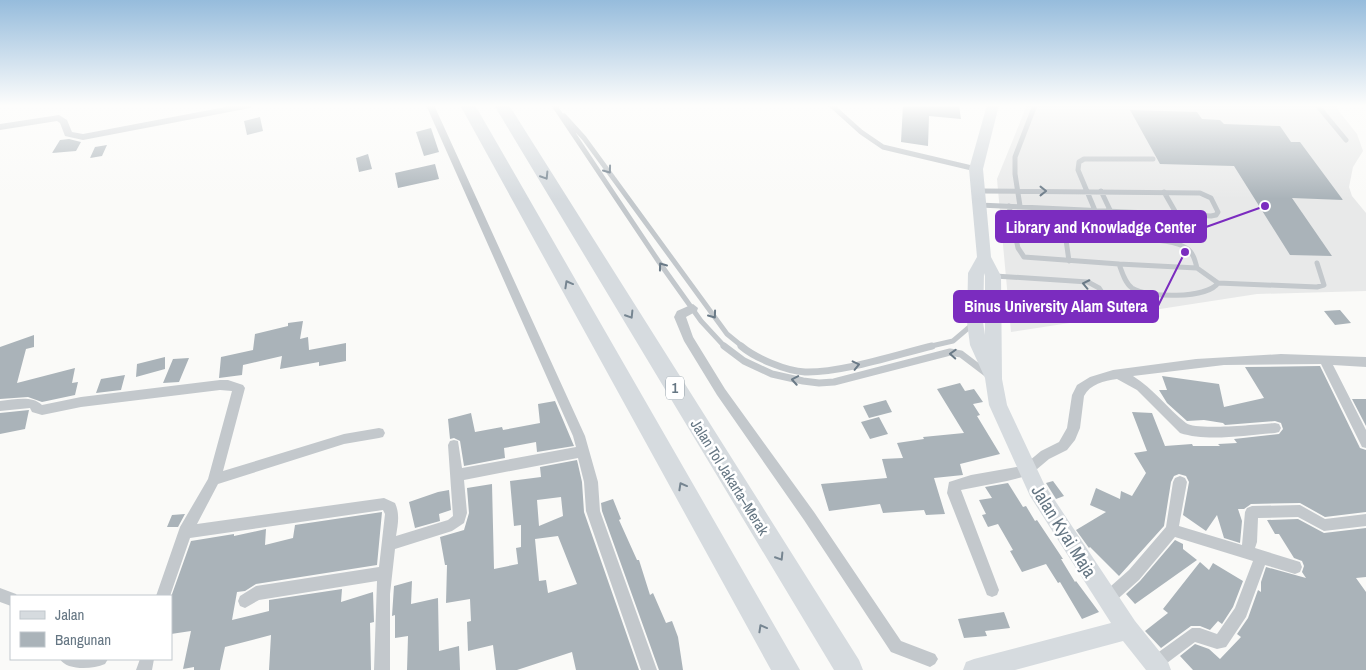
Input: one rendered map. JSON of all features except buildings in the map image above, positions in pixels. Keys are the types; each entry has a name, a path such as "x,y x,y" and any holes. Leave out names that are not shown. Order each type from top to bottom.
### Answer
{"highway":[{"path":"485,136 786,670"},
{"name":"Jalan Tol Jakarta–Merak","path":"520,136 849,670"}],"street":[{"path":"444,136 580,436 591,482 593,511 649,670"},
{"path":"985,136 976,169 984,257 993,276 993,379"},
{"path":"984,257 976,273 976,322 978,345 993,379"},
{"path":"693,308 681,314 680,317 688,338 721,392 809,516 896,647 930,659"},
{"path":"992,590 954,493 954,486 1026,471 1045,455 1064,445 1071,436 1076,424 1078,392 1087,384 1119,374 1166,366 1250,359 1324,359 1366,362"},
{"path":"1324,359 1366,443"},
{"path":"1119,374 1141,387 1184,429 1200,432 1275,428"},
{"name":"Jalan Kyai Maja","path":"993,379 1001,415 1026,471 1106,599 1157,667"},
{"path":"0,406 31,402 38,410 42,410 81,402 220,385 239,388 214,480 185,532 163,595"},
{"path":"214,480 344,440 379,433"},
{"path":"390,544 456,522 460,513 454,445"},
{"path":"457,475 584,450"},
{"path":"1106,599 1134,575 1172,530 1180,482"},
{"path":"185,532 363,506 384,504 390,507 392,514 390,544 383,594 382,670"},
{"path":"1246,553 1250,542 1252,512 1300,511 1324,525 1366,520"},
{"path":"1172,530 1295,567"},
{"path":"1157,667 1192,634 1199,634 1216,642 1222,642 1241,612 1261,558"},
{"path":"245,601 256,593 385,573"},
{"path":"975,670 1127,628"},
{"path":"68,660 72,663 97,660"}],"lane":[{"path":"575,136 635,227 693,308 719,342 745,361 787,379 817,384 834,382 950,352 961,354 975,363 993,379"},
{"path":"582,136 727,334 750,353 775,364 803,372 832,370 952,341 976,322"},
{"path":"867,136 883,147 976,169"},
{"path":"1020,206 1015,174 1015,157 1023,136"},
{"path":"1343,136 1346,140"},
{"path":"1107,239 1078,170 1079,162 1084,159 1153,159"},
{"path":"1018,191 1200,193 1211,198 1218,212 1216,216 1211,216 1009,206 978,198 1018,191"},
{"path":"1101,191 1110,210"},
{"path":"1164,192 1176,213"},
{"path":"1009,206 1018,248 1024,256 1069,261 1197,268 1218,283 1318,286 1324,285 1318,263"},
{"path":"1069,261 1066,240 1075,238 1107,239 1182,245 1194,255 1197,268"},
{"path":"1119,264 1128,284 1133,289 1142,292 1205,293 1215,288 1218,283"},
{"path":"992,314 1095,311 1105,309 1109,303 1099,288 1088,282 993,276"}],"shaded area":[{"path":"1014,136 1358,136 1363,151 1353,167 1349,187 1352,196 1366,213 1366,291 1257,294 1011,332 997,179"}],"place":[{"name":"Library and Knowladge Center","path":"1265,206"},
{"name":"Binus University Alam Sutera","path":"1185,252"}]}
